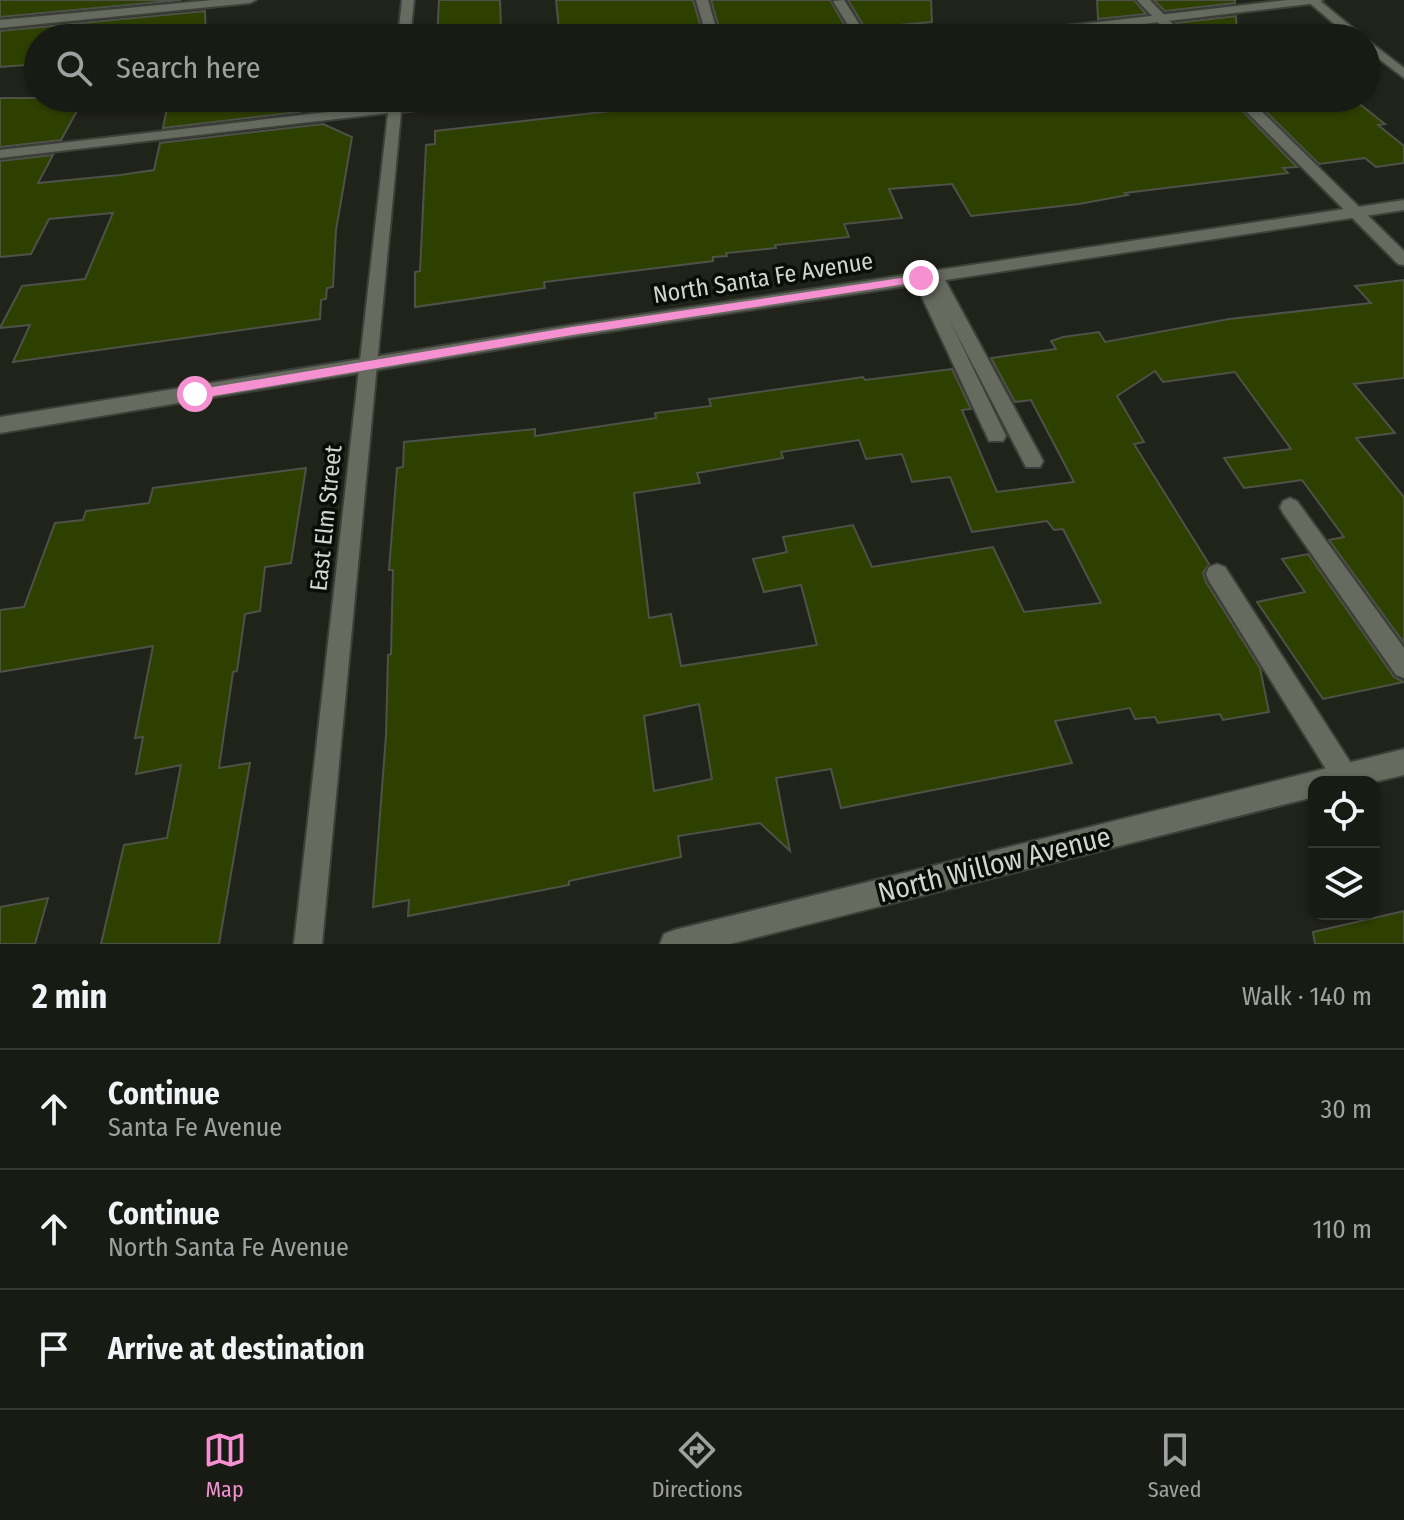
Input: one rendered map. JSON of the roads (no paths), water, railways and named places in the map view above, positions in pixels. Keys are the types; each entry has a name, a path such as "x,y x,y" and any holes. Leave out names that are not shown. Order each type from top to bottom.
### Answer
{"street":[{"path":"0,24 250,0"},
{"path":"405,24 408,0"},
{"path":"702,0 709,24"},
{"path":"1143,0 1167,24"},
{"path":"1112,24 1314,0 1342,24"},
{"path":"839,1 853,24"},
{"path":"1380,54 1404,74"},
{"path":"0,154 326,112"},
{"name":"East Elm Street","path":"308,944 395,112"},
{"path":"1254,112 1404,260"},
{"name":"North Santa Fe Avenue","path":"0,425 572,331 1404,205"},
{"path":"928,277 996,436"},
{"path":"928,277 1033,461"},
{"path":"1290,507 1404,667"},
{"path":"1217,574 1332,776"},
{"path":"1346,776 1404,762"},
{"name":"North Willow Avenue","path":"674,944 1308,786"}]}
